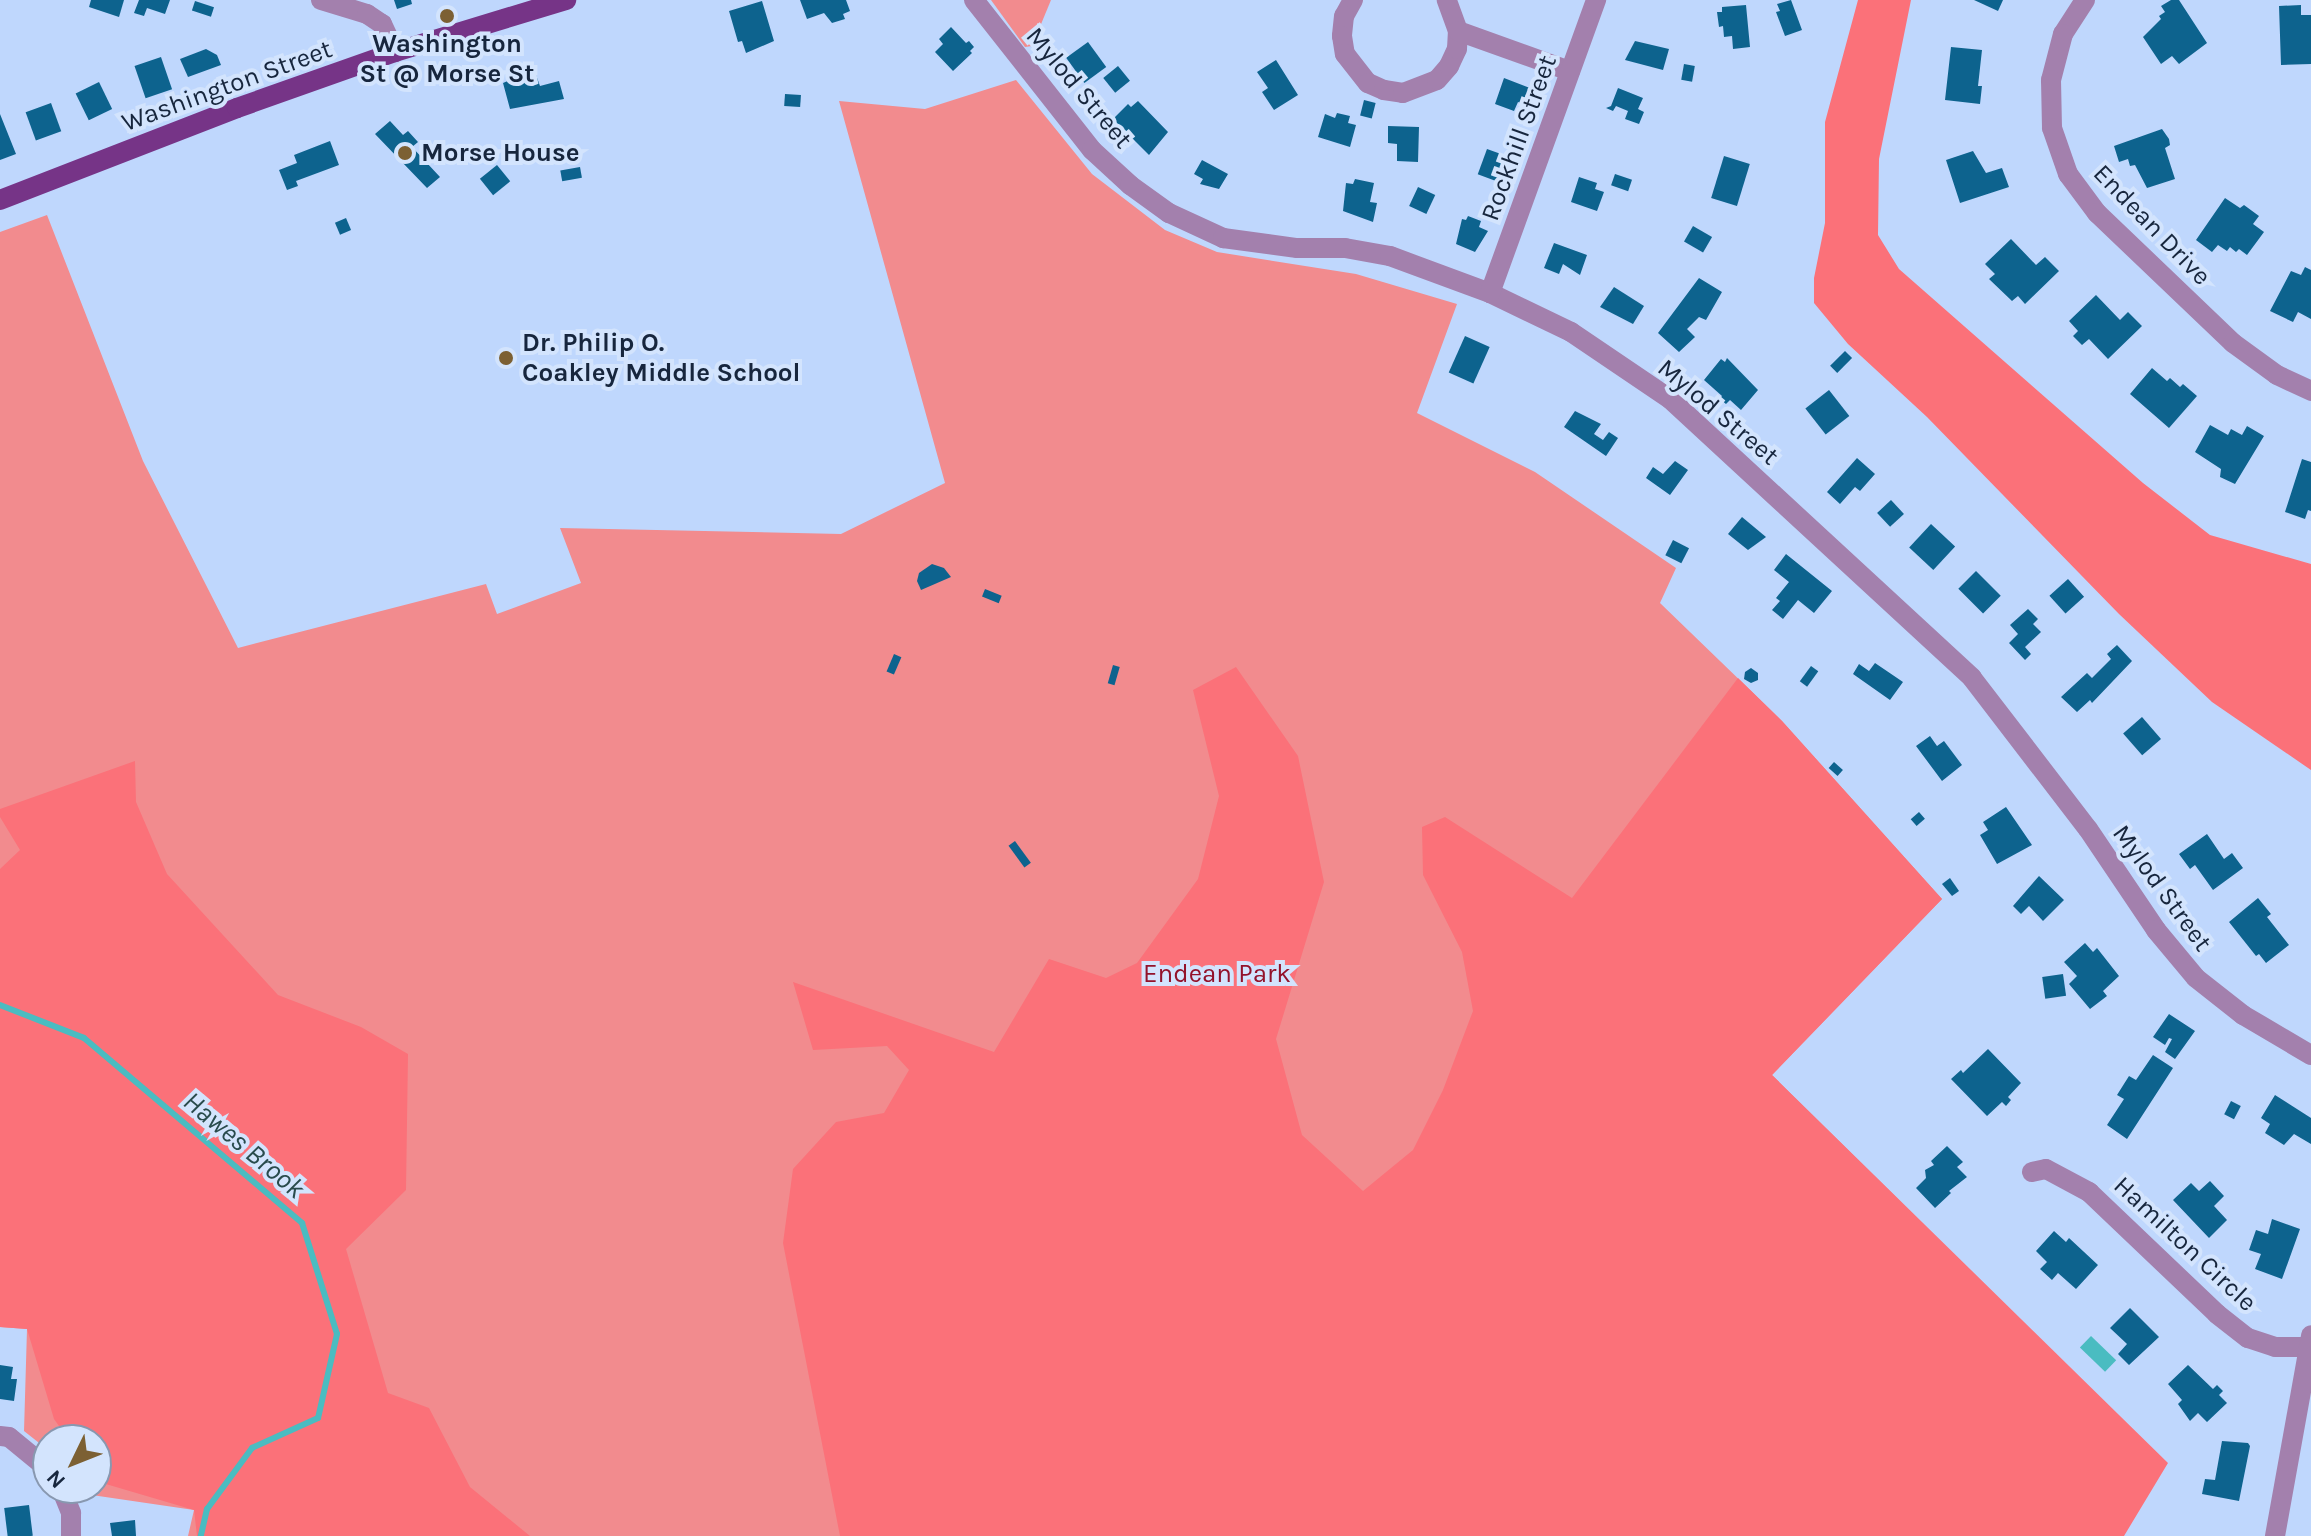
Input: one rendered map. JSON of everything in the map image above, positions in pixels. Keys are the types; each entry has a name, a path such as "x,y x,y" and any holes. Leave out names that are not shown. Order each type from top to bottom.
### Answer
{"main road":[{"name":"Washington Street","path":"0,200 237,108 395,52 560,1"}],"street":[{"path":"321,0 367,14 382,24 395,52"},
{"name":"Mylod Street","path":"974,0 1092,150 1130,185 1169,213 1223,238 1297,248 1345,248 1390,256 1490,293 1571,332 1670,399 1928,633 1972,678 2088,829 2156,930 2196,978 2243,1015 2311,1055"},
{"path":"1353,0 1344,16 1342,36 1345,54 1354,70 1368,83 1403,93 1437,80 1457,49 1458,31 1447,0"},
{"name":"Rockhill Street","path":"1490,293 1596,0"},
{"name":"Endean Drive","path":"2085,0 2063,34 2051,80 2052,128 2068,174 2097,213 2233,343 2277,375 2311,391"},
{"path":"1458,31 1570,71"},
{"name":"Hamilton Circle","path":"2032,1172 2046,1169 2089,1192 2217,1314 2248,1338 2275,1347 2309,1341"},
{"path":"2275,1536 2309,1341"},
{"path":"0,1436 9,1437 32,1456"},
{"path":"67,1504 71,1513 71,1536"}],"green space":[{"path":"991,0 1051,0 1032,46 1025,47"},
{"path":"1858,0 1911,0 1879,159 1878,235 1899,269 2143,483 2210,535 2311,564 2311,770 2212,702 2119,614 1927,417 1848,344 1814,303 1814,278 1825,223 1825,122"},
{"name":"Endean Park","path":"1016,80 1092,174 1165,230 1217,252 1356,274 1457,304 1417,413 1535,472 1676,568 1660,603 1782,721 1942,899 1772,1075 1899,1200 2124,1536 188,1536 194,1510 112,1498 112,1424 32,1424 32,1437 24,1431 27,1329 0,1327 0,232 47,215 143,461 238,648 486,584 497,614 581,583 560,528 841,534 945,483 839,101 925,109"},
{"path":"1236,667 1298,756 1324,882 1276,1039 1302,1135 1363,1191 1413,1150 1443,1090 1473,1011 1462,952 1423,875 1422,827 1445,817 1572,898 1738,678 1782,721 1942,899 1772,1075 2168,1463 2124,1536 840,1536 783,1243 793,1169 836,1122 884,1113 909,1070 887,1046 813,1050 793,982 994,1052 1049,959 1106,978 1137,963 1198,879 1219,796 1193,690"},
{"path":"135,761 136,802 167,874 278,995 361,1027 408,1054 406,1190 346,1249 388,1393 429,1408 470,1487 530,1536 197,1536 194,1510 112,1486 112,1424 58,1424 27,1329 0,1327 0,869 20,850 0,817 0,809"}],"shaded area":[{"path":"2091,1336 2116,1360 2105,1372 2080,1348"}],"building":[{"path":"91,0 124,0 119,17 89,7"},
{"path":"139,0 170,0 165,14 147,8 144,16 134,13"},
{"path":"394,0 411,0 412,4 397,9"},
{"path":"800,0 846,0 850,11 843,14 845,19 832,23 824,13 807,19"},
{"path":"1791,0 1802,30 1785,36 1776,12 1780,11 1777,4"},
{"path":"1974,0 2003,0 1998,11"},
{"path":"2171,0 2179,0 2207,43 2179,64 2172,56 2161,64 2143,37 2161,19 2159,16 2165,12 2161,6"},
{"path":"195,1 214,7 211,17 192,11"},
{"path":"762,1 774,41 746,53 742,41 738,42 729,11"},
{"path":"1746,5 1750,47 1733,49 1732,36 1724,37 1717,12 1722,12 1722,7"},
{"path":"2301,5 2301,15 2311,15 2311,64 2281,65 2279,6"},
{"path":"951,27 974,47 970,51 972,53 953,71 935,52 943,44 939,39"},
{"path":"1635,41 1669,49 1663,70 1625,60"},
{"path":"1088,42 1106,67 1084,83 1066,58"},
{"path":"1951,47 1982,50 1978,86 1982,86 1980,104 1945,100"},
{"path":"206,49 217,55 221,65 188,77 180,59"},
{"path":"161,57 172,89 146,98 135,66"},
{"path":"1276,60 1298,95 1274,110 1262,92 1268,88 1257,72"},
{"path":"1684,64 1695,66 1692,82 1681,80"},
{"path":"1118,66 1130,81 1115,93 1103,78"},
{"path":"521,75 522,78 536,75 540,86 559,81 564,99 510,109 503,83"},
{"path":"1504,78 1530,88 1524,104 1518,102 1514,111 1495,104"},
{"path":"99,82 112,109 89,120 76,93"},
{"path":"1618,88 1643,98 1638,109 1644,112 1639,124 1625,119 1628,111 1616,106 1613,111 1606,108 1611,106"},
{"path":"785,94 801,95 800,107 784,106"},
{"path":"1364,100 1376,103 1372,118 1360,116"},
{"path":"1138,101 1168,132 1149,155 1113,119 1128,104 1131,107"},
{"path":"51,103 61,131 36,140 26,112"},
{"path":"1337,113 1350,116 1348,123 1356,125 1350,147 1318,137 1325,114 1335,118"},
{"path":"0,114 16,154 0,160"},
{"name":"Morse House","path":"390,121 403,135 408,131 418,142 412,147 440,177 427,188 375,134"},
{"path":"1388,126 1419,127 1418,162 1397,161 1397,144 1388,143"},
{"path":"2162,129 2169,139 2170,145 2165,148 2175,179 2147,188 2135,165 2130,166 2128,159 2119,162 2114,146"},
{"path":"330,141 339,165 296,181 298,186 287,190 279,170 297,163 294,155"},
{"path":"1487,149 1506,156 1497,181 1478,174"},
{"path":"1973,151 1986,173 2002,168 2009,187 1960,203 1946,160"},
{"path":"1724,156 1750,164 1737,206 1711,198"},
{"path":"1202,160 1228,174 1219,189 1200,184 1203,179 1194,174"},
{"path":"497,165 510,181 493,195 480,179"},
{"path":"580,167 582,178 562,181 560,170"},
{"path":"1615,174 1632,180 1628,191 1611,185"},
{"path":"1579,177 1597,183 1595,189 1604,192 1597,211 1571,202"},
{"path":"1355,179 1374,183 1370,202 1377,203 1373,222 1343,211 1346,183 1353,184"},
{"path":"1418,187 1435,195 1426,214 1409,206"},
{"path":"2225,198 2240,208 2244,205 2259,216 2253,224 2264,232 2247,255 2239,249 2236,252 2230,247 2227,251 2218,245 2212,252 2196,240"},
{"path":"1468,216 1481,221 1479,227 1488,231 1475,252 1456,244 1462,219 1466,220"},
{"path":"346,218 351,230 340,235 335,223"},
{"path":"1693,226 1712,237 1703,253 1684,242"},
{"path":"2011,239 2036,265 2045,257 2059,271 2025,304 2018,296 2012,301 1989,279 1995,274 1985,264"},
{"path":"1554,243 1587,255 1580,275 1563,264 1559,274 1544,268"},
{"path":"2305,267 2311,270 2311,319 2298,312 2293,322 2270,311 2291,271 2301,275"},
{"path":"1699,278 1722,292 1706,320 1699,317 1687,329 1695,337 1679,352 1658,333"},
{"path":"1614,287 1644,306 1633,324 1600,307"},
{"path":"2096,295 2120,320 2128,312 2142,326 2108,359 2089,339 2082,345 2073,336 2078,331 2069,321"},
{"path":"1465,336 1490,347 1473,384 1449,373"},
{"path":"1845,351 1852,358 1837,373 1830,366"},
{"path":"1727,358 1758,390 1741,410 1730,400 1726,404 1720,399 1722,396 1704,380 1721,359 1725,362"},
{"path":"2152,368 2167,381 2170,378 2180,387 2183,384 2197,396 2169,428 2130,394"},
{"path":"1829,390 1849,416 1826,434 1805,408"},
{"path":"1575,411 1601,424 1594,434 1603,440 1609,432 1618,438 1606,456 1564,427"},
{"path":"2210,425 2228,435 2231,429 2242,435 2247,426 2264,436 2235,484 2220,477 2221,469 2195,452"},
{"path":"1857,458 1875,474 1860,491 1855,487 1840,504 1827,492"},
{"path":"2302,459 2311,462 2311,511 2308,510 2305,519 2285,512"},
{"path":"1675,461 1688,470 1670,495 1646,478 1653,467 1663,474"},
{"path":"1891,500 1904,514 1890,527 1877,513"},
{"path":"1742,517 1766,537 1748,550 1728,534"},
{"path":"1931,524 1955,547 1933,570 1909,547"},
{"path":"1673,540 1689,548 1681,563 1665,555"},
{"path":"1786,554 1832,591 1814,613 1798,600 1783,619 1772,610 1780,601 1776,598 1789,582 1774,570"},
{"path":"932,564 944,568 951,577 921,590 917,581 919,573"},
{"path":"1976,571 2001,596 1983,613 1958,589"},
{"path":"2068,579 2084,597 2065,614 2049,596"},
{"path":"985,589 1002,596 999,603 982,596"},
{"path":"2028,609 2038,619 2033,624 2041,632 2025,647 2031,654 2025,660 2009,643 2018,634 2010,625"},
{"path":"2117,645 2132,661 2092,703 2090,700 2077,712 2061,697 2087,673 2092,678 2111,659 2107,654"},
{"path":"894,654 901,657 894,675 887,671"},
{"path":"1875,663 1903,682 1890,700 1853,674 1859,664 1869,671"},
{"path":"1113,665 1120,667 1114,685 1108,683"},
{"path":"1811,666 1818,671 1807,687 1800,681"},
{"path":"1751,668 1758,673 1758,680 1751,683 1744,679 1745,672"},
{"path":"2142,717 2161,739 2142,755 2123,733"},
{"path":"1930,736 1937,746 1944,741 1962,765 1942,781 1916,746"},
{"path":"1834,762 1843,770 1838,776 1829,768"},
{"path":"2006,807 2032,845 1997,864 1980,835 1988,830 1983,822"},
{"path":"1919,812 1925,819 1917,826 1911,819"},
{"path":"2207,834 2224,859 2232,853 2243,868 2213,890 2195,865 2190,869 2179,854"},
{"path":"1015,841 1031,863 1024,868 1009,846"},
{"path":"2039,876 2064,900 2043,921 2029,906 2021,914 2013,906"},
{"path":"1950,878 1959,891 1952,896 1942,884"},
{"path":"2258,898 2271,914 2267,917 2289,945 2266,963 2259,954 2256,956 2229,922"},
{"path":"2085,943 2093,952 2097,948 2119,976 2103,991 2107,996 2090,1009 2069,984 2077,976 2064,962"},
{"path":"2063,974 2066,996 2045,999 2042,977"},
{"path":"2169,1014 2195,1031 2175,1059 2165,1052 2172,1039 2169,1038 2165,1045 2153,1037"},
{"path":"1988,1049 2021,1083 2008,1097 2011,1100 2006,1106 2002,1102 1987,1116 1951,1079 1961,1070 1963,1073"},
{"path":"2153,1055 2173,1068 2127,1139 2107,1125 2124,1099 2117,1095 2129,1076 2136,1080"},
{"path":"2275,1095 2311,1118 2311,1144 2294,1134 2284,1145 2265,1133 2270,1124 2261,1118"},
{"path":"2231,1101 2241,1106 2234,1119 2224,1114"},
{"path":"1947,1146 1963,1162 1957,1167 1967,1177 1949,1191 1951,1193 1935,1208 1916,1188 1926,1178 1925,1170 1934,1165 1931,1161"},
{"path":"2210,1181 2224,1196 2214,1206 2227,1220 2209,1238 2173,1200 2191,1183 2199,1191"},
{"path":"2272,1219 2300,1229 2282,1279 2255,1269 2261,1254 2249,1250 2256,1230 2268,1234"},
{"path":"2054,1231 2066,1242 2069,1238 2098,1265 2076,1289 2058,1273 2052,1280 2040,1269 2047,1262 2036,1251"},
{"path":"2130,1308 2159,1337 2129,1365 2118,1354 2127,1344 2110,1328"},
{"path":"0,1365 13,1367 11,1379 17,1379 14,1401 0,1399"},
{"path":"2188,1365 2213,1389 2217,1385 2223,1391 2219,1395 2227,1403 2207,1422 2198,1413 2190,1421 2178,1404 2182,1400 2168,1384"},
{"path":"2222,1441 2248,1443 2250,1446 2239,1501 2202,1494 2205,1479 2215,1480"},
{"path":"29,1505 33,1536 8,1536 4,1508"},
{"path":"135,1520 136,1536 112,1536 110,1523"}],"waterway":[{"name":"Hawes Brook","path":"0,1005 84,1038 302,1223 337,1334 318,1418 252,1448 207,1509 201,1536"}],"place":[{"name":"Washington St @ Morse St","path":"447,16"},
{"name":"Morse House","path":"405,153"},
{"name":"Dr. Philip O. Coakley Middle School","path":"506,358"}]}
